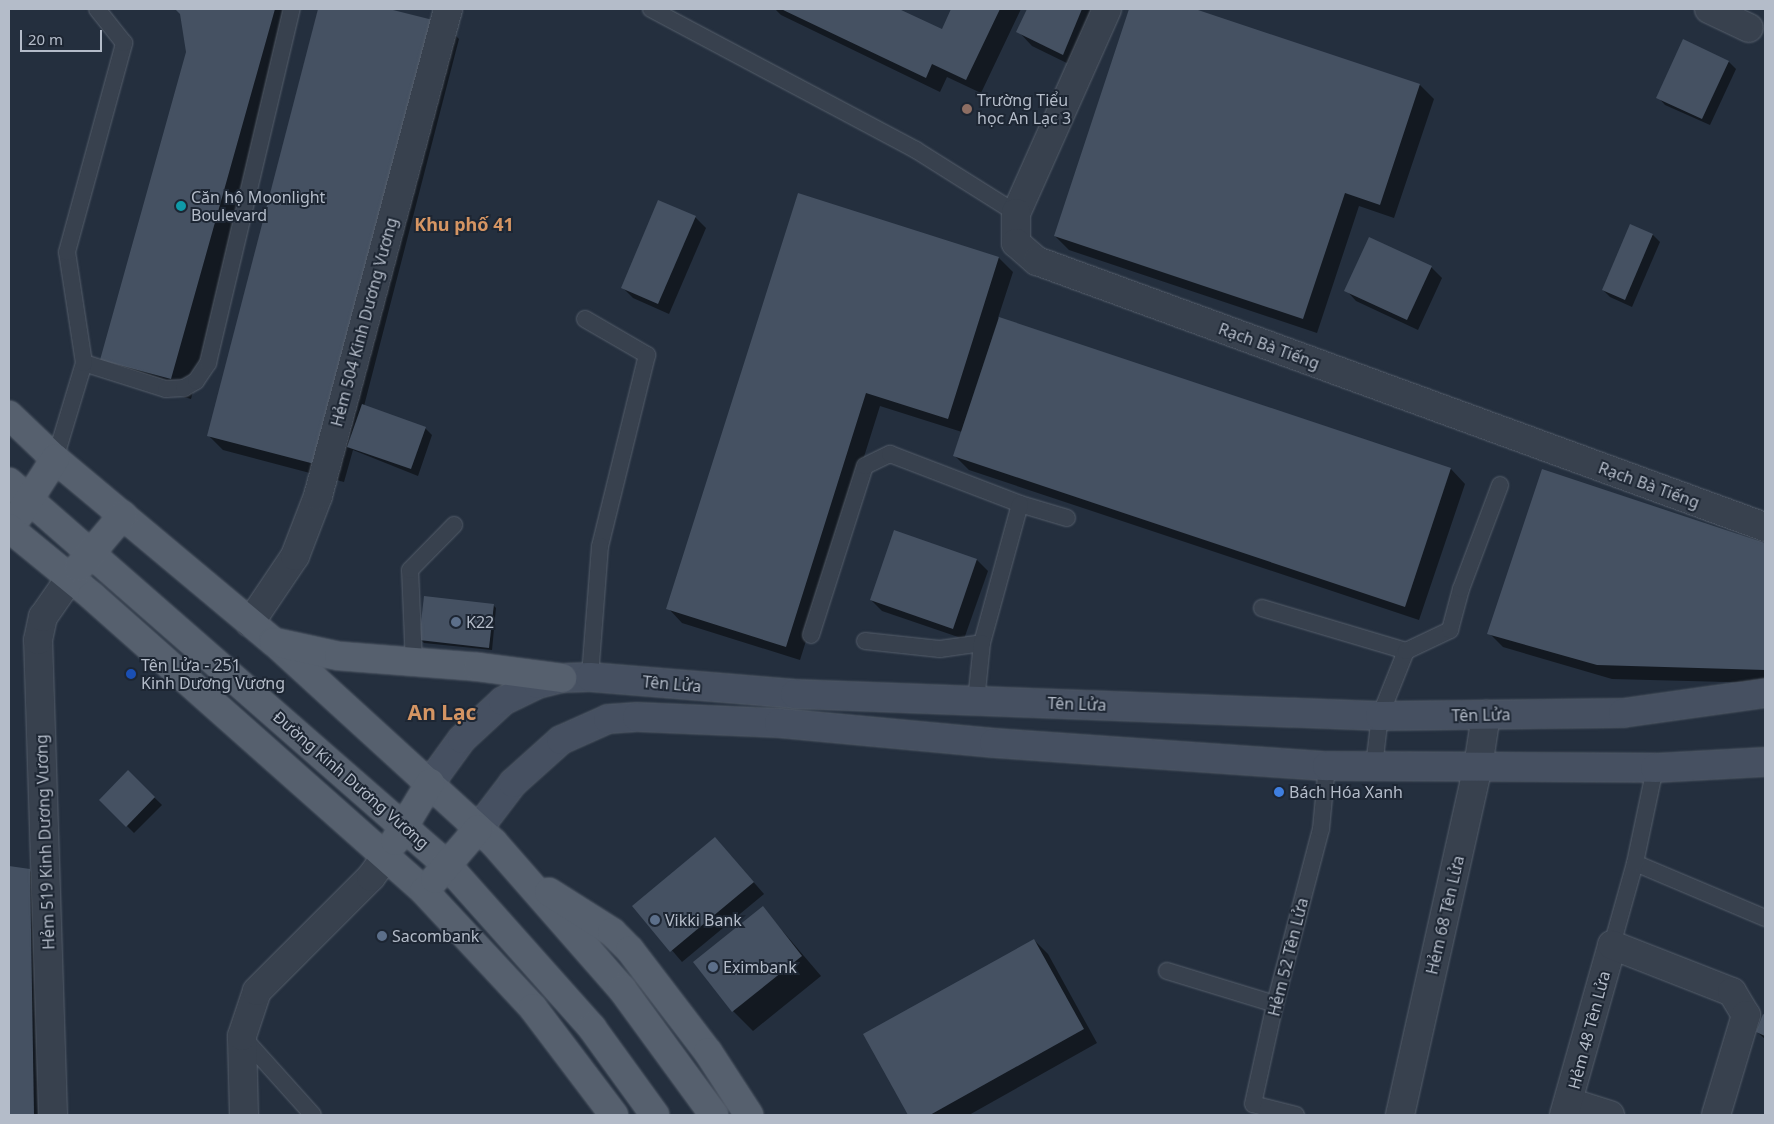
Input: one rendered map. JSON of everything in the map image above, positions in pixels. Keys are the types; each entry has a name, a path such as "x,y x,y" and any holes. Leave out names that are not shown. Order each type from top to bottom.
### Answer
{"main road":[{"path":"9,415 56,459 273,641 478,829 622,989 714,1115"},
{"path":"9,529 56,459"},
{"name":"Đường Kinh Dương Vương","path":"9,482 447,865 581,1015 655,1115"},
{"path":"70,578 123,515"},
{"name":"Đường Kinh Dương Vương","path":"9,529 70,578 387,855 424,891 533,1008 614,1115"},
{"path":"273,641 339,656 414,664 478,667 562,678"},
{"name":"Tên Lửa","path":"430,784 462,739 503,701 538,684 562,678 590,677 795,694 1380,716 1623,713 1765,693"},
{"name":"Tên Lửa","path":"478,829 513,783 561,740 608,719 637,717 780,723 994,743 1327,766 1655,768 1765,762"},
{"path":"387,855 430,784"},
{"path":"424,891 478,829"},
{"path":"522,876 585,914 630,950 708,1052 749,1115"}],"street":[{"name":"Hẻm 504 Kinh Dương Vương","path":"250,623 295,556 318,496 448,9"},
{"name":"Rạch Bà Tiếng","path":"1107,9 1016,213 1016,244 1036,261 1765,527"},
{"path":"1709,9 1749,28"},
{"name":"Hẻm 519 Kinh Dương Vương","path":"53,1115 38,640 43,617 70,578"},
{"name":"Hẻm 68 Tên Lửa","path":"1400,1115 1478,767 1486,715"},
{"path":"244,1115 242,1036 257,991 371,877 387,855"},
{"path":"1612,945 1732,992 1746,1015 1716,1115"},
{"name":"Hẻm 48 Tên Lửa","path":"1566,1109 1612,945"},
{"path":"1566,1109 1610,1115"}],"lane":[{"path":"56,459 84,363 67,252 124,43 96,9"},
{"path":"84,363 166,389 184,388 196,381 208,363 292,9"},
{"path":"651,9 916,150 1016,213"},
{"path":"585,319 647,355 600,546 590,677"},
{"path":"811,635 865,466 890,454 1020,504 1067,518"},
{"path":"1262,608 1406,651 1450,630 1461,589 1500,486"},
{"path":"976,700 982,643 1020,504"},
{"path":"414,664 410,570 454,525"},
{"path":"865,641 940,649 982,643"},
{"path":"1374,766 1380,716 1406,651"},
{"name":"Hẻm 52 Tên Lửa","path":"1296,1115 1253,1104 1274,1004 1321,829 1327,766"},
{"path":"1612,945 1635,863 1655,768"},
{"path":"1635,863 1765,918"},
{"path":"1167,971 1274,1004"},
{"path":"242,1036 313,1115"}],"building":[{"name":"Căn hộ Moonlight Boulevard","path":"175,9 275,9 171,379 100,360 186,52 180,14"},
{"path":"318,9 389,9 445,23 330,468 207,436"},
{"path":"781,9 899,9 942,29 951,9 1000,9 966,80 932,64 926,78"},
{"path":"1027,9 1082,9 1063,55 1016,32"},
{"path":"1129,9 1195,9 1420,84 1380,205 1345,193 1303,319 1054,236"},
{"path":"1683,39 1729,61 1702,119 1656,98"},
{"path":"798,193 999,257 948,419 866,393 786,647 666,609"},
{"path":"658,200 696,216 658,304 621,288"},
{"path":"1630,224 1653,234 1625,300 1602,290"},
{"path":"1369,237 1432,266 1407,320 1344,291"},
{"path":"999,317 1451,468 1405,607 953,456"},
{"path":"362,404 426,427 411,469 347,447"},
{"path":"1542,469 1765,543 1765,670 1597,665 1487,634"},
{"path":"894,530 977,559 953,629 870,600"},
{"name":"K22","path":"424,596 494,604 489,648 419,640"},
{"path":"128,770 155,797 126,827 99,800"},
{"path":"715,837 754,882 670,952 632,906"},
{"path":"9,866 30,869 34,1115 9,1115"},
{"path":"763,906 802,956 732,1012 693,962"},
{"path":"1034,939 1084,1029 930,1115 908,1115 863,1034"},
{"path":"1763,1014 1765,1015 1765,1036 1756,1032"}],"place":[{"name":"Trường Tiểu học An Lạc 3","path":"967,109"},
{"name":"Căn hộ Moonlight Boulevard","path":"181,206"},
{"name":"K22","path":"456,622"},
{"name":"Tên Lửa - 251 Kinh Dương Vương","path":"131,674"},
{"name":"Bách Hóa Xanh","path":"1279,792"},
{"name":"Vikki Bank","path":"655,920"},
{"name":"Sacombank","path":"382,936"},
{"name":"Eximbank","path":"713,967"}],"district":[{"name":"Khu phố 41","path":"464,224"},
{"name":"An Lạc","path":"442,712"}]}
